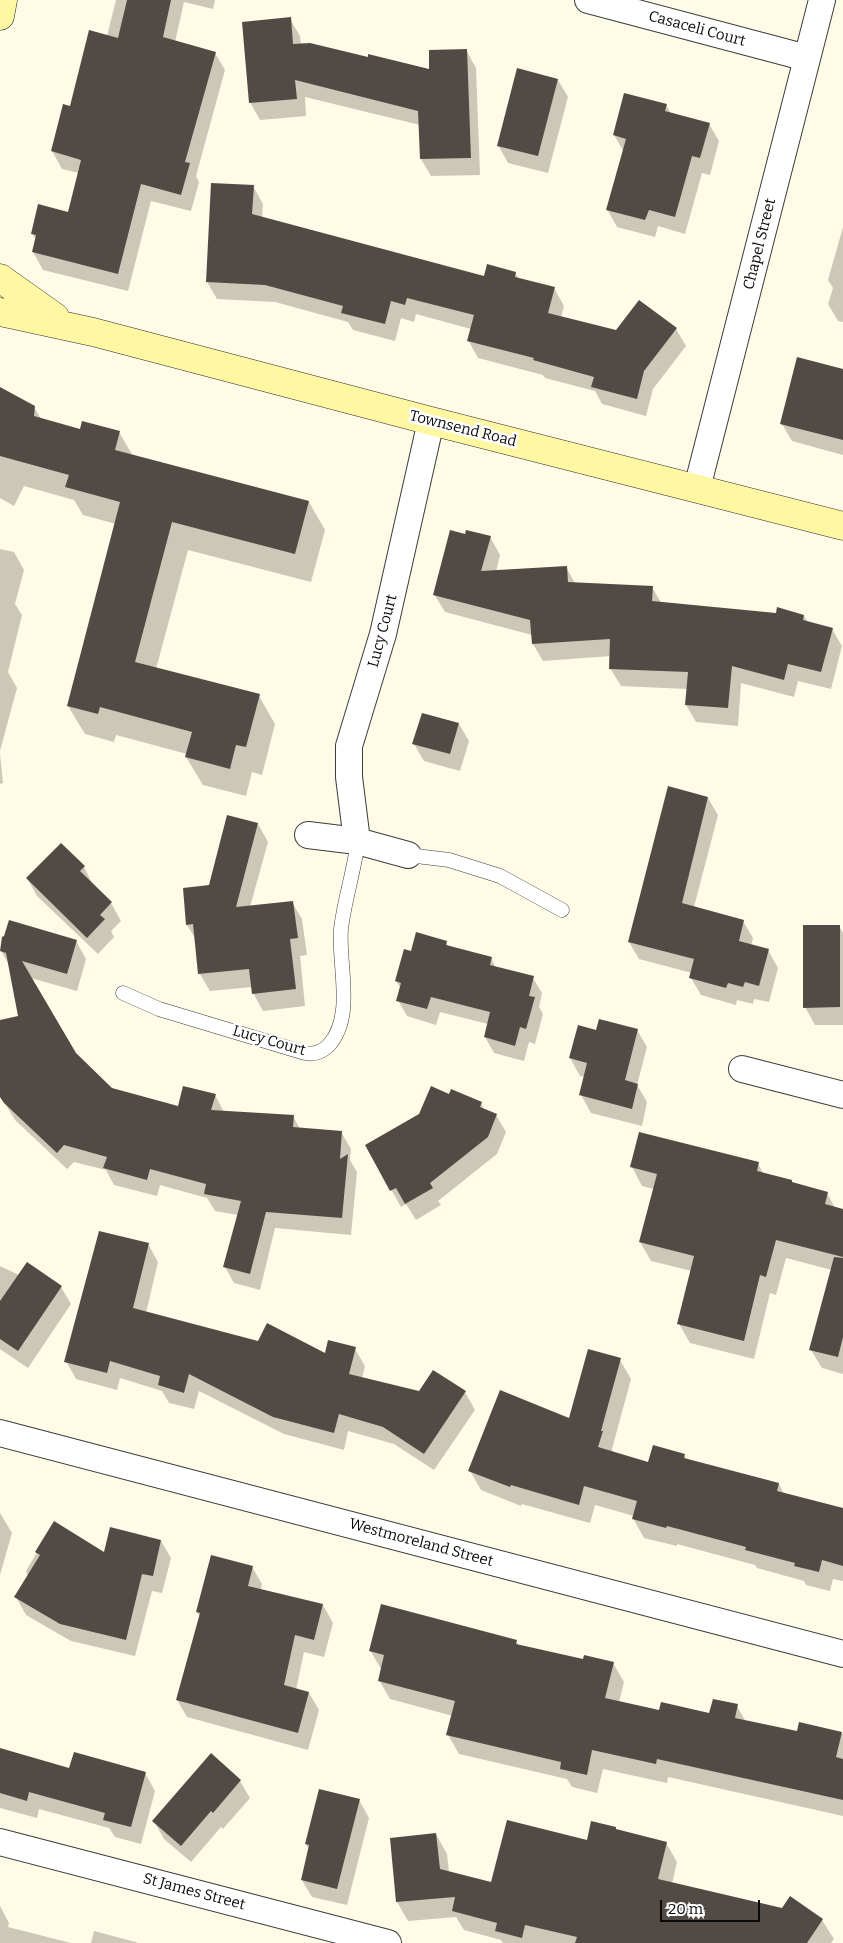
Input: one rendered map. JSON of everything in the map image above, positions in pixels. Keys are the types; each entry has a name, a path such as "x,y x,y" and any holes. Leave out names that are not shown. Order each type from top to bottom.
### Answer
{"main road":[{"path":"0,16 3,0"},
{"name":"Townsend Road","path":"0,278 52,315 84,330"},
{"name":"Townsend Road","path":"0,312 84,330 843,526"}],"street":[{"name":"Casaceli Court","path":"588,0 807,58"},
{"name":"Chapel Street","path":"697,488 822,0"},
{"name":"Lucy Court","path":"357,841 349,777 349,746 384,634 431,421"},
{"path":"308,835 357,841 408,855"},
{"path":"742,1070 843,1095"},
{"name":"Westmoreland Street","path":"0,1433 843,1654"},
{"name":"St James Street","path":"0,1842 388,1943"}],"lane":[{"name":"Lucy Court","path":"123,993 159,1009 308,1054 324,1050 338,1032 342,1015 341,930 357,841"},
{"path":"408,855 449,860 500,876 562,910"}],"building":[{"path":"127,0 171,0 163,37 216,52 185,162 190,163 181,195 141,184 118,274 32,252 36,235 31,234 38,204 68,212 81,160 51,151 63,104 70,106 89,30 118,38"},
{"path":"291,17 293,44 310,43 368,57 368,54 429,69 429,50 467,49 471,158 420,159 418,111 295,80 297,99 249,103 242,22"},
{"path":"517,68 558,79 538,156 497,146"},
{"path":"624,93 667,104 665,111 710,123 700,158 692,156 675,217 649,210 645,220 606,210 626,139 613,135"},
{"path":"211,183 254,185 252,214 484,276 487,264 516,272 515,277 555,287 548,313 616,330 639,300 677,328 644,371 637,399 591,387 594,377 533,360 534,358 467,341 474,315 407,298 405,305 391,301 385,324 341,313 343,306 265,285 206,282"},
{"path":"797,357 843,369 843,440 780,424"},
{"path":"0,387 35,406 34,416 80,429 82,421 120,431 115,450 309,501 295,554 172,522 135,662 260,694 246,747 236,745 230,769 185,757 192,732 100,707 98,714 67,706 120,502 65,487 69,475 0,456"},
{"path":"450,530 465,534 466,530 491,536 481,571 567,566 568,582 653,586 652,601 776,613 777,607 804,615 803,620 833,628 821,672 788,664 784,680 732,666 728,708 685,705 688,672 609,669 610,639 532,644 530,620 433,595"},
{"path":"422,713 459,723 450,754 412,744"},
{"path":"668,786 708,797 682,903 744,920 739,941 769,949 759,986 745,982 743,987 728,983 726,988 689,978 694,959 628,942"},
{"path":"227,815 258,823 236,907 293,901 298,938 290,939 296,989 252,994 249,969 198,974 193,924 186,925 183,888 209,885"},
{"path":"61,843 85,866 80,871 112,902 100,915 105,919 87,938 26,878"},
{"path":"9,920 77,940 67,974 22,961 76,1053 112,1088 178,1106 183,1086 216,1094 211,1110 294,1115 293,1127 342,1131 340,1159 348,1154 342,1218 266,1212 250,1274 223,1267 241,1201 204,1194 206,1184 150,1169 147,1180 103,1168 107,1157 64,1145 57,1153 0,1097 0,1020 18,1016 6,953 0,951 2,937"},
{"path":"803,925 840,925 840,1007 803,1008"},
{"path":"416,932 447,941 446,945 492,957 490,965 534,976 529,996 535,997 526,1029 520,1027 515,1046 484,1037 490,1012 431,997 427,1009 396,1001 401,983 395,981 404,949 411,951"},
{"path":"599,1019 638,1029 625,1080 638,1084 632,1109 579,1095 587,1063 569,1058 578,1025 596,1030"},
{"path":"431,1086 449,1094 451,1089 482,1102 480,1107 497,1114 488,1137 430,1183 433,1188 405,1204 396,1188 390,1191 365,1145 419,1114"},
{"path":"639,1132 759,1162 757,1171 828,1192 825,1204 843,1209 843,1257 776,1240 766,1277 760,1275 744,1341 677,1324 694,1256 639,1242 657,1174 630,1167"},
{"path":"99,1231 149,1243 133,1308 258,1341 267,1323 325,1353 328,1340 356,1347 349,1374 419,1391 433,1370 466,1391 424,1454 383,1427 339,1414 334,1433 273,1417 189,1374 184,1393 158,1385 160,1376 110,1361 107,1373 64,1362"},
{"path":"834,1257 843,1258 843,1337 838,1357 809,1350"},
{"path":"27,1262 62,1286 18,1351 0,1339 0,1301"},
{"path":"588,1349 621,1358 598,1447 648,1462 653,1445 685,1454 684,1458 779,1483 777,1491 843,1508 843,1566 822,1560 819,1572 794,1566 795,1563 745,1550 746,1547 667,1526 666,1528 632,1519 637,1501 584,1486 579,1505 511,1485 510,1487 468,1471 500,1390 569,1418"},
{"path":"54,1521 104,1552 110,1527 161,1540 153,1576 142,1574 126,1640 60,1624 14,1597 40,1555 35,1552"},
{"path":"211,1555 253,1566 248,1586 323,1604 314,1640 295,1635 284,1685 309,1692 298,1733 176,1700 200,1613 196,1612"},
{"path":"381,1604 517,1640 516,1644 583,1659 584,1655 614,1662 605,1698 659,1710 661,1702 709,1713 713,1699 738,1704 735,1718 797,1731 799,1722 842,1732 836,1757 843,1759 843,1800 657,1759 656,1764 592,1750 587,1775 560,1769 561,1762 446,1735 455,1701 378,1681 384,1655 369,1651"},
{"path":"0,1748 69,1768 74,1752 146,1772 131,1827 103,1820 105,1813 29,1792 27,1801 0,1793"},
{"path":"211,1753 241,1780 181,1846 152,1821"},
{"path":"319,1789 360,1799 337,1889 301,1880 309,1845 305,1844"},
{"path":"507,1820 587,1840 591,1821 667,1842 658,1879 782,1908 790,1896 823,1919 807,1943 575,1943 577,1937 525,1925 522,1938 495,1931 497,1923 452,1911 455,1897 396,1902 390,1838 436,1833 440,1869 491,1882"}]}
